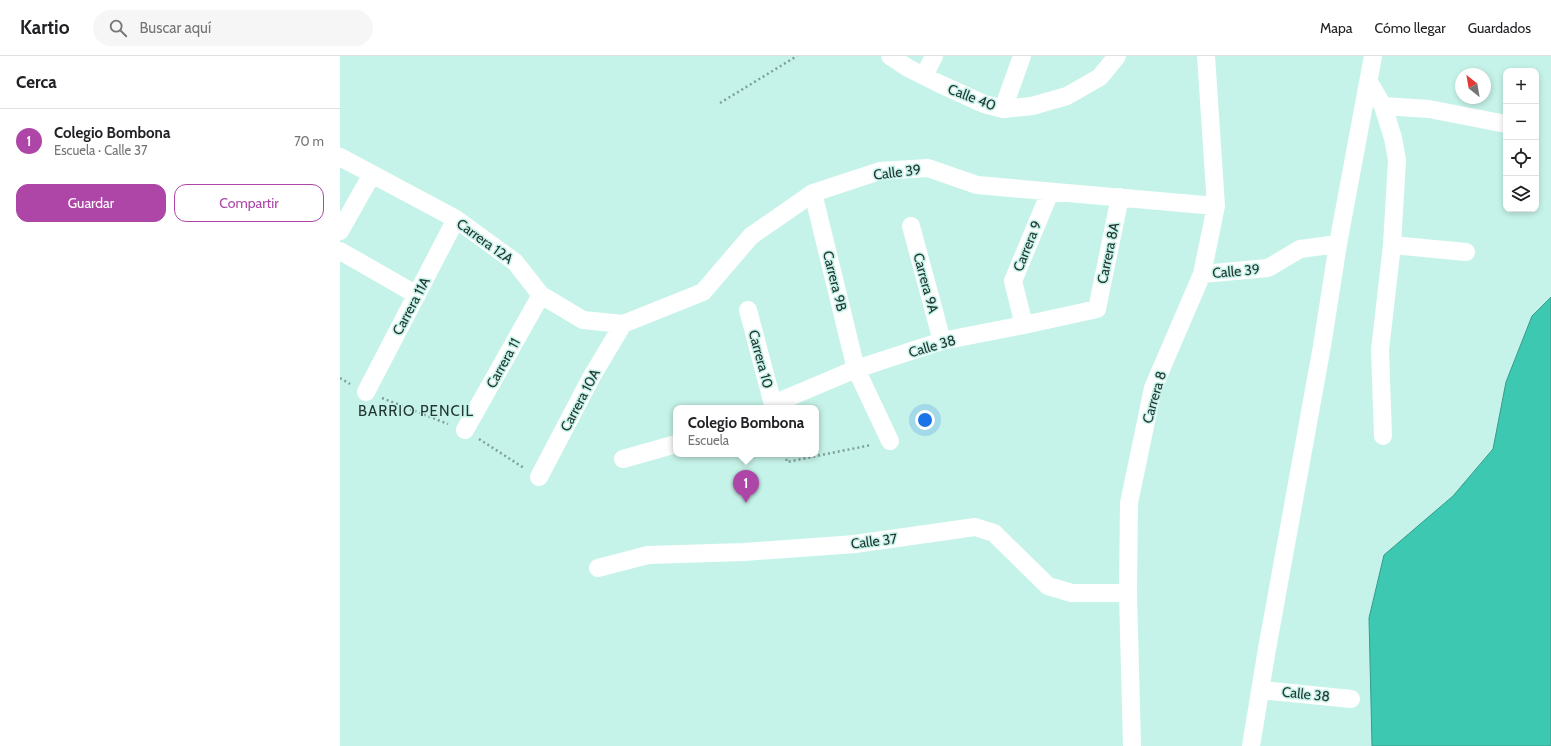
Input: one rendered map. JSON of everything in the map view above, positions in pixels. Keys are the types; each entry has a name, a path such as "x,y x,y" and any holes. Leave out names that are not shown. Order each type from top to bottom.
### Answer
{"street":[{"name":"Calle 40","path":"890,56 908,68 984,104 1004,108 1032,106 1067,96 1100,78 1117,56"},
{"path":"924,76 934,56"},
{"path":"1004,108 1022,56"},
{"name":"Carrera 8","path":"1132,746 1128,593 1129,503 1153,388 1202,274 1216,206 1206,56"},
{"path":"1251,746 1322,346 1338,244 1373,56"},
{"path":"1369,82 1383,106 1393,138 1397,160 1392,245 1380,350 1383,436"},
{"path":"1383,106 1429,109 1503,123"},
{"name":"Carrera 12A","path":"340,157 456,219 515,262 541,295 583,320 623,324"},
{"name":"Calle 39","path":"623,324 703,292 751,236 813,193 880,171 928,168 977,186 1216,206"},
{"path":"340,231 372,174"},
{"name":"Carrera 9","path":"1024,325 1013,282 1050,192"},
{"name":"Carrera 9B","path":"813,193 856,369 890,441"},
{"name":"Carrera 8A","path":"1097,309 1120,197"},
{"name":"Carrera 11A","path":"366,392 456,219"},
{"name":"Carrera 9A","path":"910,226 942,341"},
{"name":"Calle 39","path":"1202,274 1268,268 1300,250 1338,244"},
{"path":"1392,245 1466,252"},
{"path":"340,251 417,295"},
{"name":"Carrera 11","path":"465,430 541,295"},
{"name":"Calle 38","path":"775,405 856,369 942,341 1097,309"},
{"name":"Carrera 10","path":"748,310 773,405"},
{"name":"Carrera 10A","path":"539,477 592,376 623,324"},
{"path":"623,459 673,445"},
{"name":"Calle 37","path":"598,568 648,555 744,552 855,544 975,527 994,533 1048,586 1072,593 1128,593"},
{"name":"Calle 38","path":"1261,690 1351,699"}],"path":[{"path":"720,103 797,56"},
{"path":"340,378 366,392 465,430 539,477"},
{"path":"819,455 890,441"},
{"path":"786,457 787,462 812,457"}],"shaded area":[{"path":"1551,297 1551,746 1372,746 1369,618 1384,555 1453,496 1493,449 1506,382 1532,316"}],"place":[{"name":"Colegio Bombona","path":"746,503"}],"district":[{"name":"BARRIO PENCIL","path":"416,411"}]}
